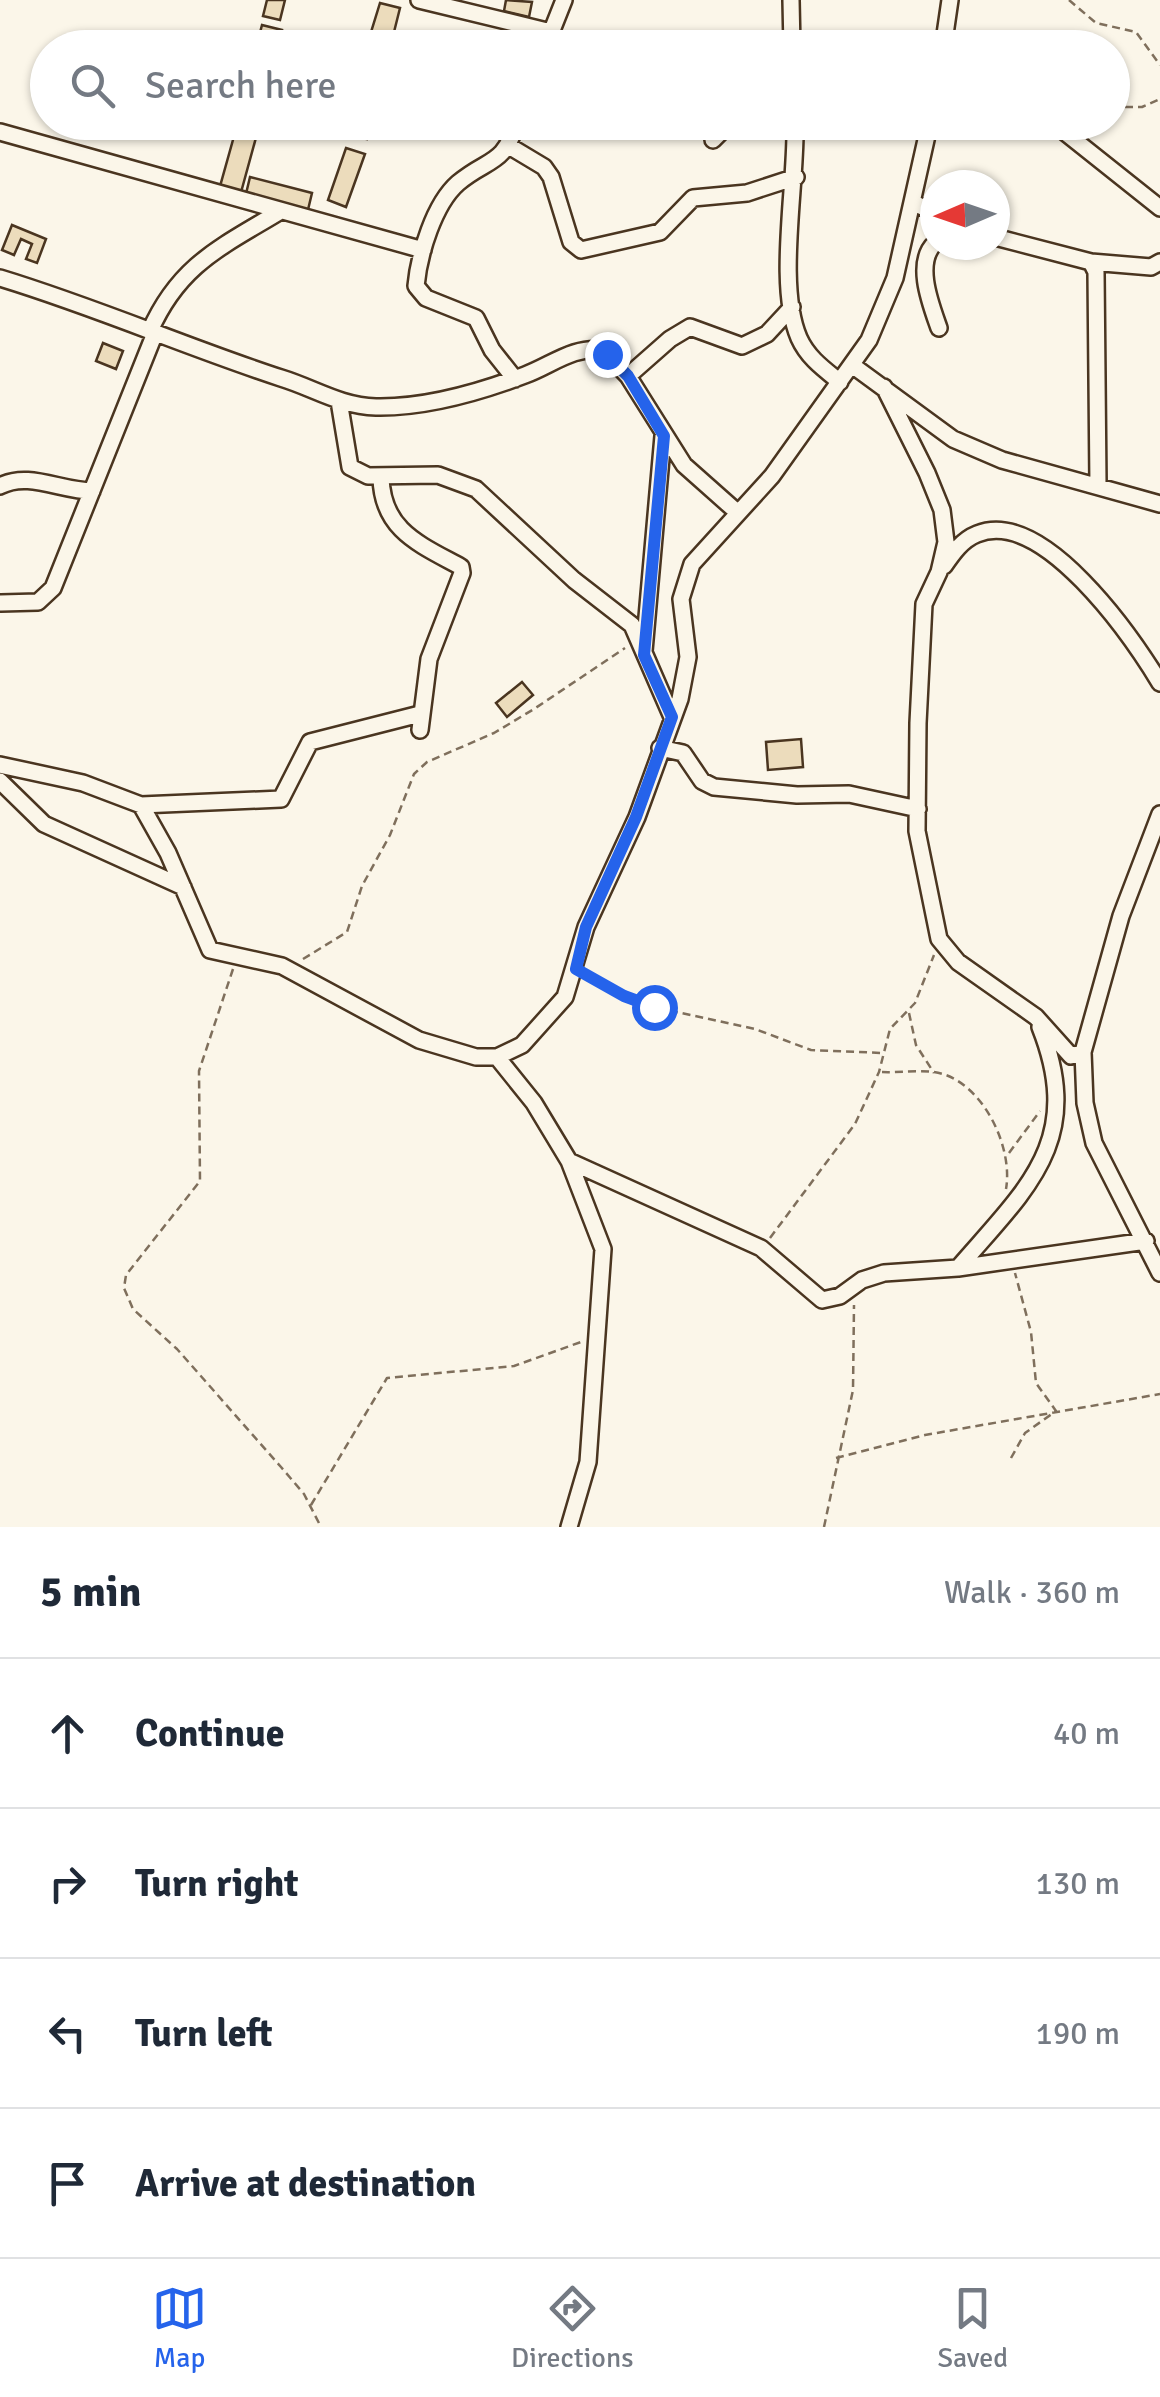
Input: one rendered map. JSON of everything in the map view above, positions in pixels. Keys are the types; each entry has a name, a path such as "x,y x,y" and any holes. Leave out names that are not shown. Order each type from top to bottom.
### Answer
{"street":[{"path":"419,0 516,30"},
{"path":"552,30 564,0"},
{"path":"791,0 792,30"},
{"path":"946,30 950,0"},
{"path":"0,132 423,250"},
{"path":"511,140 496,162 456,184 423,250 418,292 476,318 492,350 515,378"},
{"path":"796,140 789,264 792,307 798,336 814,362 840,382"},
{"path":"141,805 210,950 282,966 387,1026 465,1054 496,1058 522,1045 550,1019 576,969 586,927 636,817 686,682 681,599 692,564 772,476 870,340 887,299 914,203 926,140"},
{"path":"1075,140 1160,208"},
{"path":"509,146 544,167 572,242 581,250 660,232 693,198 747,193 796,176"},
{"path":"914,203 920,206"},
{"path":"1,603 44,600 53,588 153,332 183,275 203,257 279,212"},
{"path":"1010,241 1092,262 1151,268 1160,262"},
{"path":"927,260 930,302 939,328"},
{"path":"1092,262 1099,310 1098,484"},
{"path":"0,278 81,302 339,402 398,406 515,378 570,352 603,350 628,376 664,436 702,486 737,512"},
{"path":"628,376 682,330 698,328 742,346 767,334 792,307"},
{"path":"852,365 953,439 1002,460 1160,504"},
{"path":"884,387 942,510 946,542 939,572 924,604 917,831 938,939 958,962 1036,1017 1072,1056 1082,1052"},
{"path":"339,402 350,467 380,477 438,475 476,489 574,580 632,624 672,717"},
{"path":"644,655 664,436"},
{"path":"0,764 92,786 141,805 281,799 310,742 420,722 429,659 462,573 460,567 406,537 390,520 380,477"},
{"path":"0,486 19,478 67,491 92,492"},
{"path":"939,572 960,545 979,533 999,531 1026,539 1058,560 1110,607 1160,682"},
{"path":"660,748 684,753 702,782 714,787 797,795 849,794 918,809"},
{"path":"0,782 44,824 182,886"},
{"path":"1160,814 1121,916 1082,1052 1084,1104 1094,1142 1160,1273"},
{"path":"958,1268 1030,1186 1046,1156 1055,1088 1050,1053 1036,1017"},
{"path":"496,1058 534,1104 569,1161 603,1249 588,1462 569,1527"},
{"path":"569,1161 761,1248 822,1300 840,1296 862,1280 884,1273 958,1268 1146,1242"}],"path":[{"path":"1068,0 1096,22 1128,30"},
{"path":"1130,30 1136,32 1160,65"},
{"path":"1130,107 1142,107 1160,99"},
{"path":"282,966 327,948 347,932 362,886 390,835 414,774 427,762 494,733 637,638"},
{"path":"761,1248 829,1164 854,1124 878,1072 890,1029 922,991 938,939"},
{"path":"236,958 199,1070 200,1182 134,1264 124,1288 133,1309 177,1349 310,1506 321,1527"},
{"path":"576,969 624,996 654,1007 756,1029 811,1050 883,1053"},
{"path":"908,1012 916,1044 934,1073"},
{"path":"878,1072 948,1076 971,1095 1008,1154"},
{"path":"1006,1190 1008,1154 1055,1088"},
{"path":"1011,1260 1031,1332 1036,1384 1056,1411"},
{"path":"824,1527 853,1390 851,1320 862,1280"},
{"path":"310,1506 387,1378 514,1366 599,1334"},
{"path":"836,1458 925,1435 1160,1394"},
{"path":"1012,1458 1025,1433 1056,1411"}],"building":[{"path":"267,0 285,0 280,20 263,16"},
{"path":"506,0 532,2 529,17 504,11"},
{"path":"380,3 400,8 394,30 372,30"},
{"path":"233,140 255,140 240,196 219,190"},
{"path":"346,148 365,154 346,207 328,200"},
{"path":"250,177 312,193 307,214 245,198"},
{"path":"12,225 46,239 37,263 26,259 32,244 21,239 14,255 2,250"},
{"path":"103,343 123,351 116,369 96,361"},
{"path":"522,682 533,695 507,717 496,703"},
{"path":"801,739 803,767 768,770 766,742"}],"route":[{"path":"607,354 628,376 664,436 650,547 644,655 672,717 636,817 586,927 576,969 597,983 654,1007"}]}
